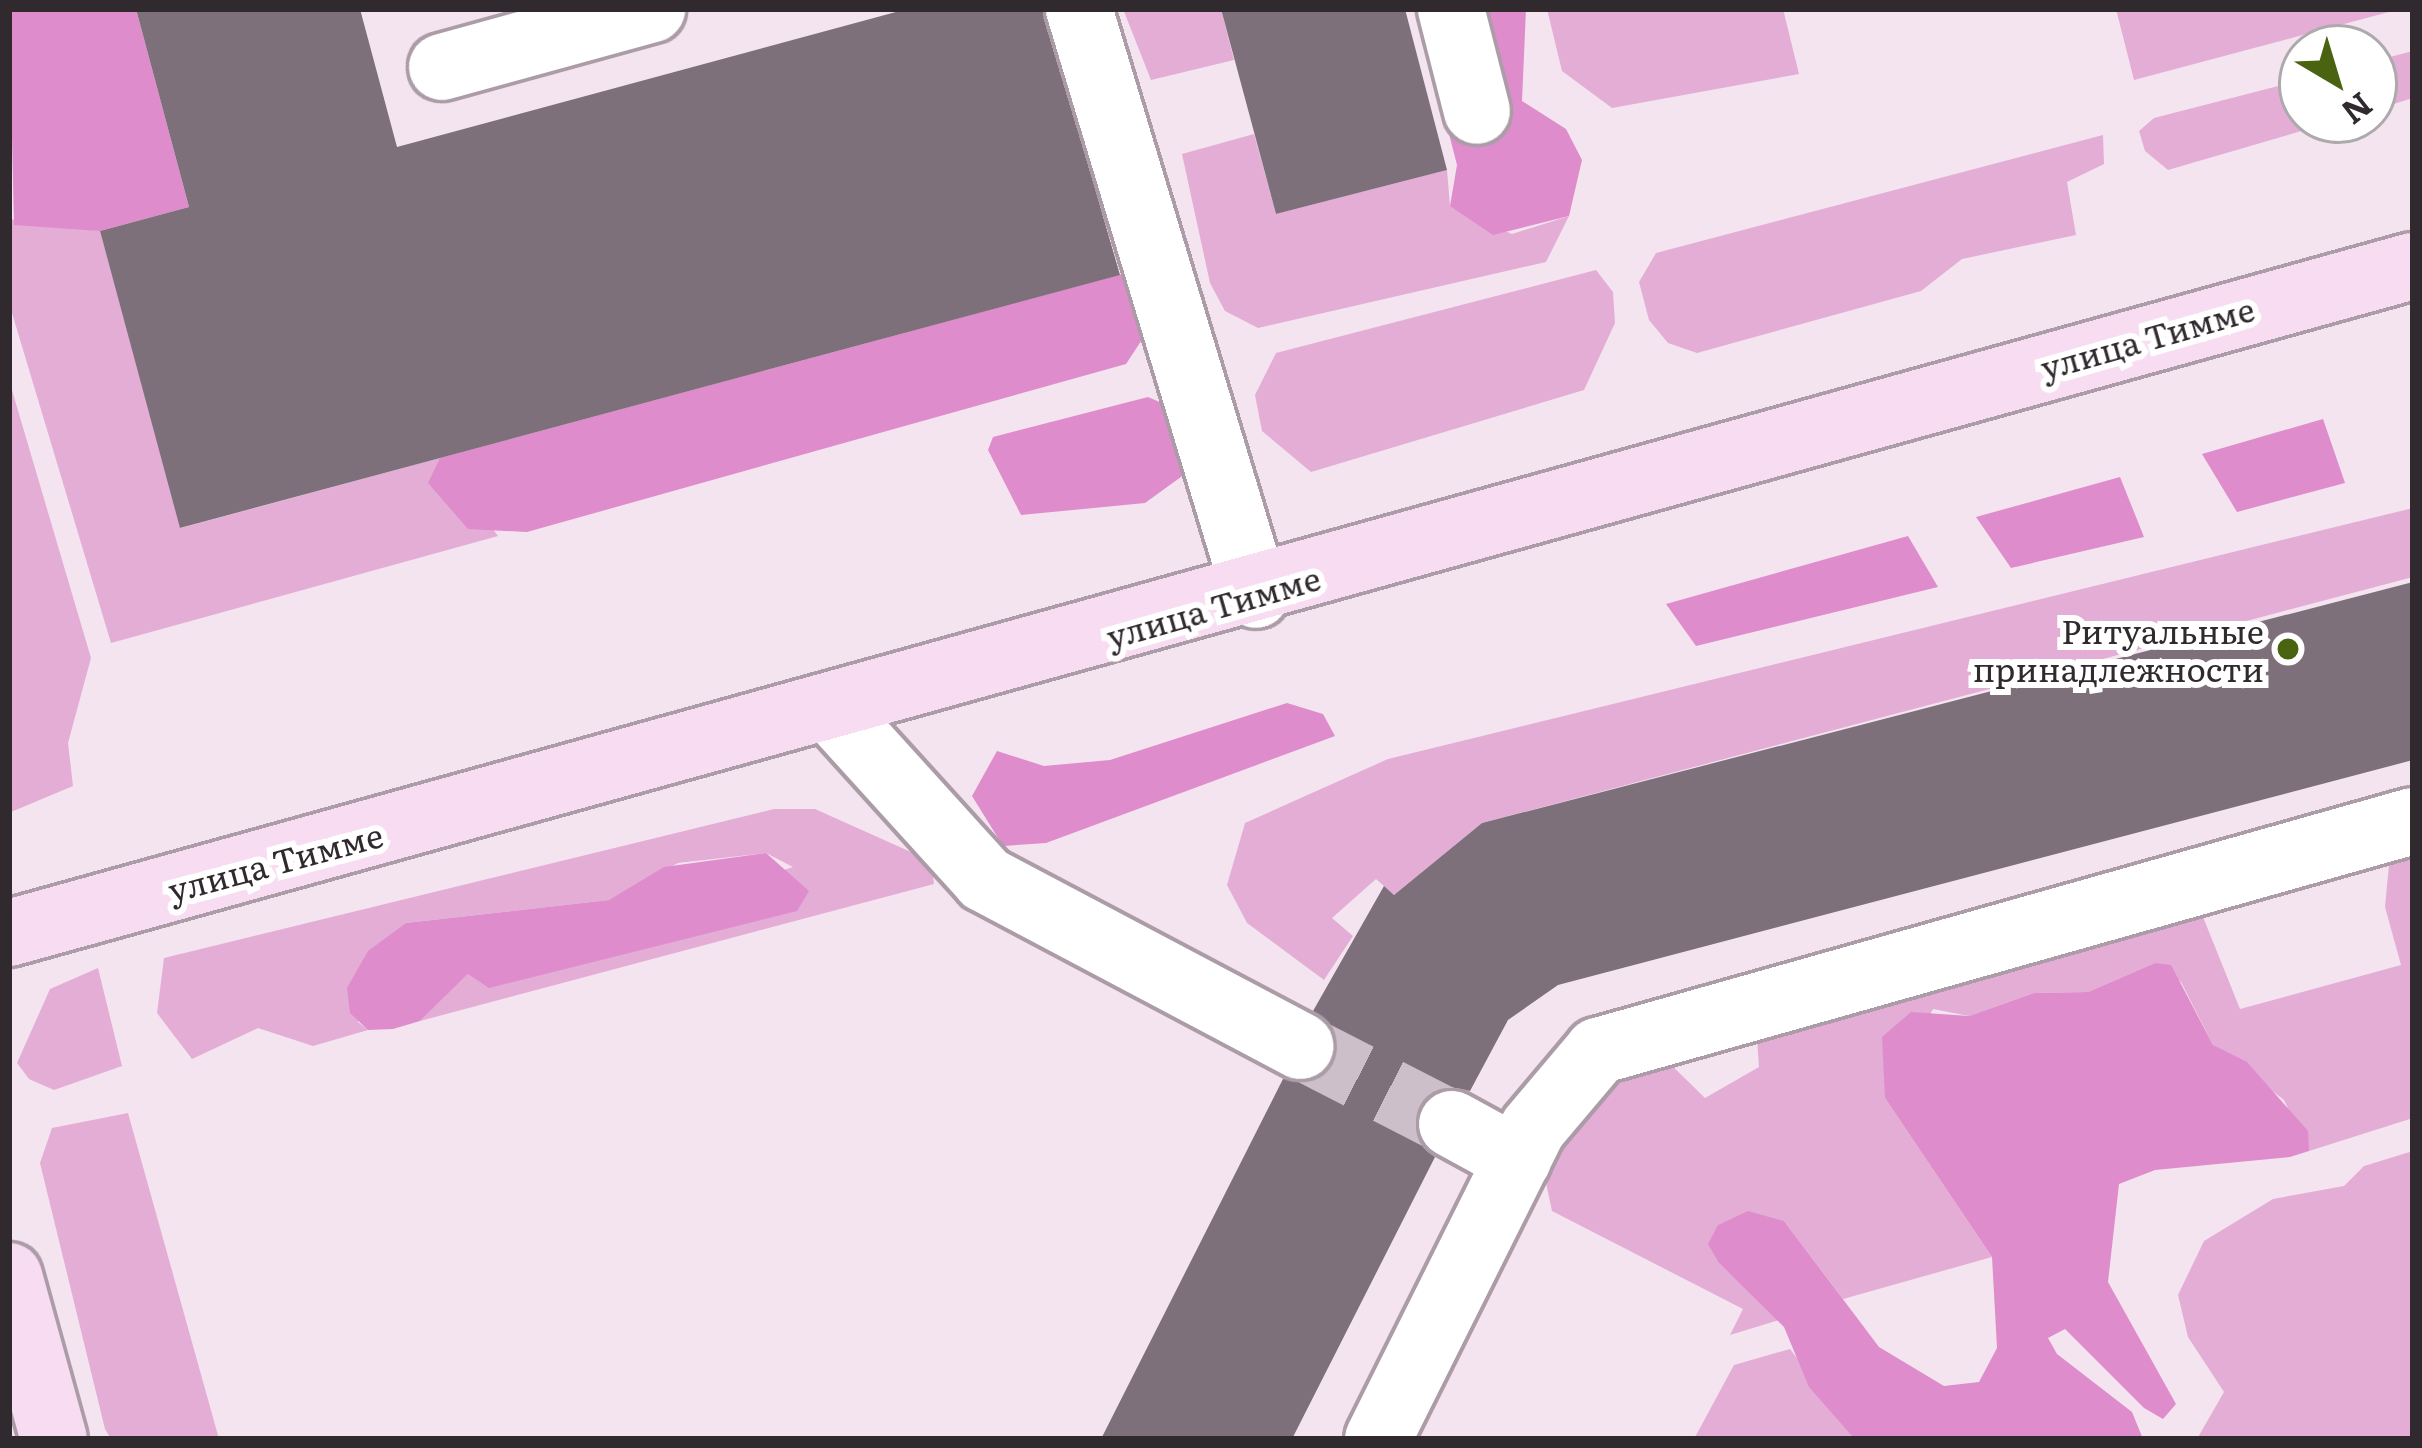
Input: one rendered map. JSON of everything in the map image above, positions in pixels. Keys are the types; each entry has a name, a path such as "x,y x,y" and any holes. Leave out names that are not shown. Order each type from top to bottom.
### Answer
{"main road":[{"name":"улица Тимме","path":"9,933 1256,595 2396,264"},
{"path":"9,1276 54,1439"}],"lane":[{"path":"442,67 652,9"},
{"path":"1079,9 1256,595"},
{"path":"1451,9 1477,111"},
{"path":"832,710 985,879 1300,1046"},
{"path":"1378,1439 1558,1087 1598,1052 2413,821"},
{"path":"1452,1124 1518,1160"}],"shaded area":[{"path":"9,9 136,9 189,207 100,231 14,225"},
{"path":"1123,9 1221,9 1234,60 1151,80"},
{"path":"1417,9 1526,9 1522,101 1566,129 1582,160 1569,216 1493,235 1450,206 1457,165"},
{"path":"1547,9 1783,9 1799,74 1612,108 1562,71"},
{"path":"2116,9 2400,9 2344,24 2278,24 2278,42 2134,80"},
{"path":"2413,51 2413,98 2398,103 2398,55"},
{"path":"2278,86 2278,138 2168,170 2145,151 2139,131 2154,118"},
{"path":"1254,134 1276,214 1447,170 1450,206 1512,234 1569,216 1546,262 1258,328 1225,311 1210,283 1182,154"},
{"path":"2103,135 2104,164 2067,182 2076,235 1962,259 1921,291 1697,353 1668,343 1649,320 1639,282 1656,253"},
{"path":"9,219 100,231 181,528 440,458 498,536 111,643 9,303"},
{"path":"1596,270 1613,292 1615,323 1584,390 1311,472 1262,431 1255,395 1276,353"},
{"path":"1126,273 1149,329 1126,364 527,532 468,529 428,483 440,458"},
{"path":"9,380 91,658 68,743 73,786 11,812"},
{"path":"1148,397 1180,411 1185,474 1145,503 1021,515 988,450 993,437"},
{"path":"2323,419 2345,483 2237,512 2202,454"},
{"path":"2120,477 2144,537 2011,568 1976,517"},
{"path":"2413,508 2413,577 1482,823 1394,895 1376,879 1332,918 1353,936 1324,980 1247,923 1227,885 1245,823 1388,759"},
{"path":"1908,536 1938,587 1696,646 1666,604"},
{"path":"1287,703 1323,714 1335,736 1046,843 1003,846 972,796 997,751 1044,766 1110,760"},
{"path":"774,809 815,809 931,861 934,884 420,1021 468,974 793,867 766,853 678,863 609,900 406,923 361,963 358,1022 368,1030 313,1046 258,1028 192,1059 157,1013 164,958"},
{"path":"2413,837 2413,1118 2309,1151 2284,1100 2213,1045 2181,982 2155,963 2088,992 2034,993 1969,1016 1933,1009 1885,1098 1992,1257 1843,1299 1784,1221 1719,1263 1779,1320 1730,1335 1743,1309 1552,1211 1540,1155 1575,1100 1661,1055 1705,1098 1759,1067 1756,1024 2195,897 2240,1009 2401,965 2385,907 2391,843"},
{"path":"766,853 809,891 797,911 489,988 468,974 420,1021 393,1029 368,1030 350,1013 347,988 368,951 406,923 609,900 664,867"},
{"path":"2155,963 2171,965 2213,1045 2247,1062 2308,1131 2309,1151 2290,1157 2155,1170 2119,1184 2108,1282 2176,1404 2163,1419 2144,1408 2065,1329 2048,1338 2057,1354 2132,1412 2143,1439 1852,1436 1809,1387 1784,1327 1719,1263 1708,1244 1718,1225 1748,1211 1784,1221 1879,1347 1944,1386 1979,1382 1997,1348 1992,1257 1885,1098 1882,1037 1911,1012 1969,1016 2034,993 2088,992"},
{"path":"98,968 122,1066 54,1090 29,1079 17,1063 50,989"},
{"path":"128,1113 219,1439 111,1439 105,1429 40,1163 52,1128"},
{"path":"2413,1151 2413,1439 2197,1439 2224,1392 2188,1337 2178,1295 2204,1241 2273,1199 2344,1186 2364,1166"},
{"path":"1790,1349 1858,1439 1694,1439 1734,1365"}],"building":[{"path":"136,9 360,9 397,147 907,9 1043,9 1120,275 180,528 100,231 189,207"},
{"path":"1221,9 1405,9 1447,170 1276,214"},
{"path":"2413,582 2413,760 1558,985 1508,1020 1470,1091 1450,1087 1420,1105 1415,1126 1435,1157 1292,1439 1101,1439 1283,1079 1319,1078 1334,1062 1332,1027 1313,1011 1384,886 1394,895 1482,823"}],"tunnel":[{"path":"1300,1046 1452,1124"}],"place":[{"name":"Ритуальные принадлежности","path":"2288,649"}]}
